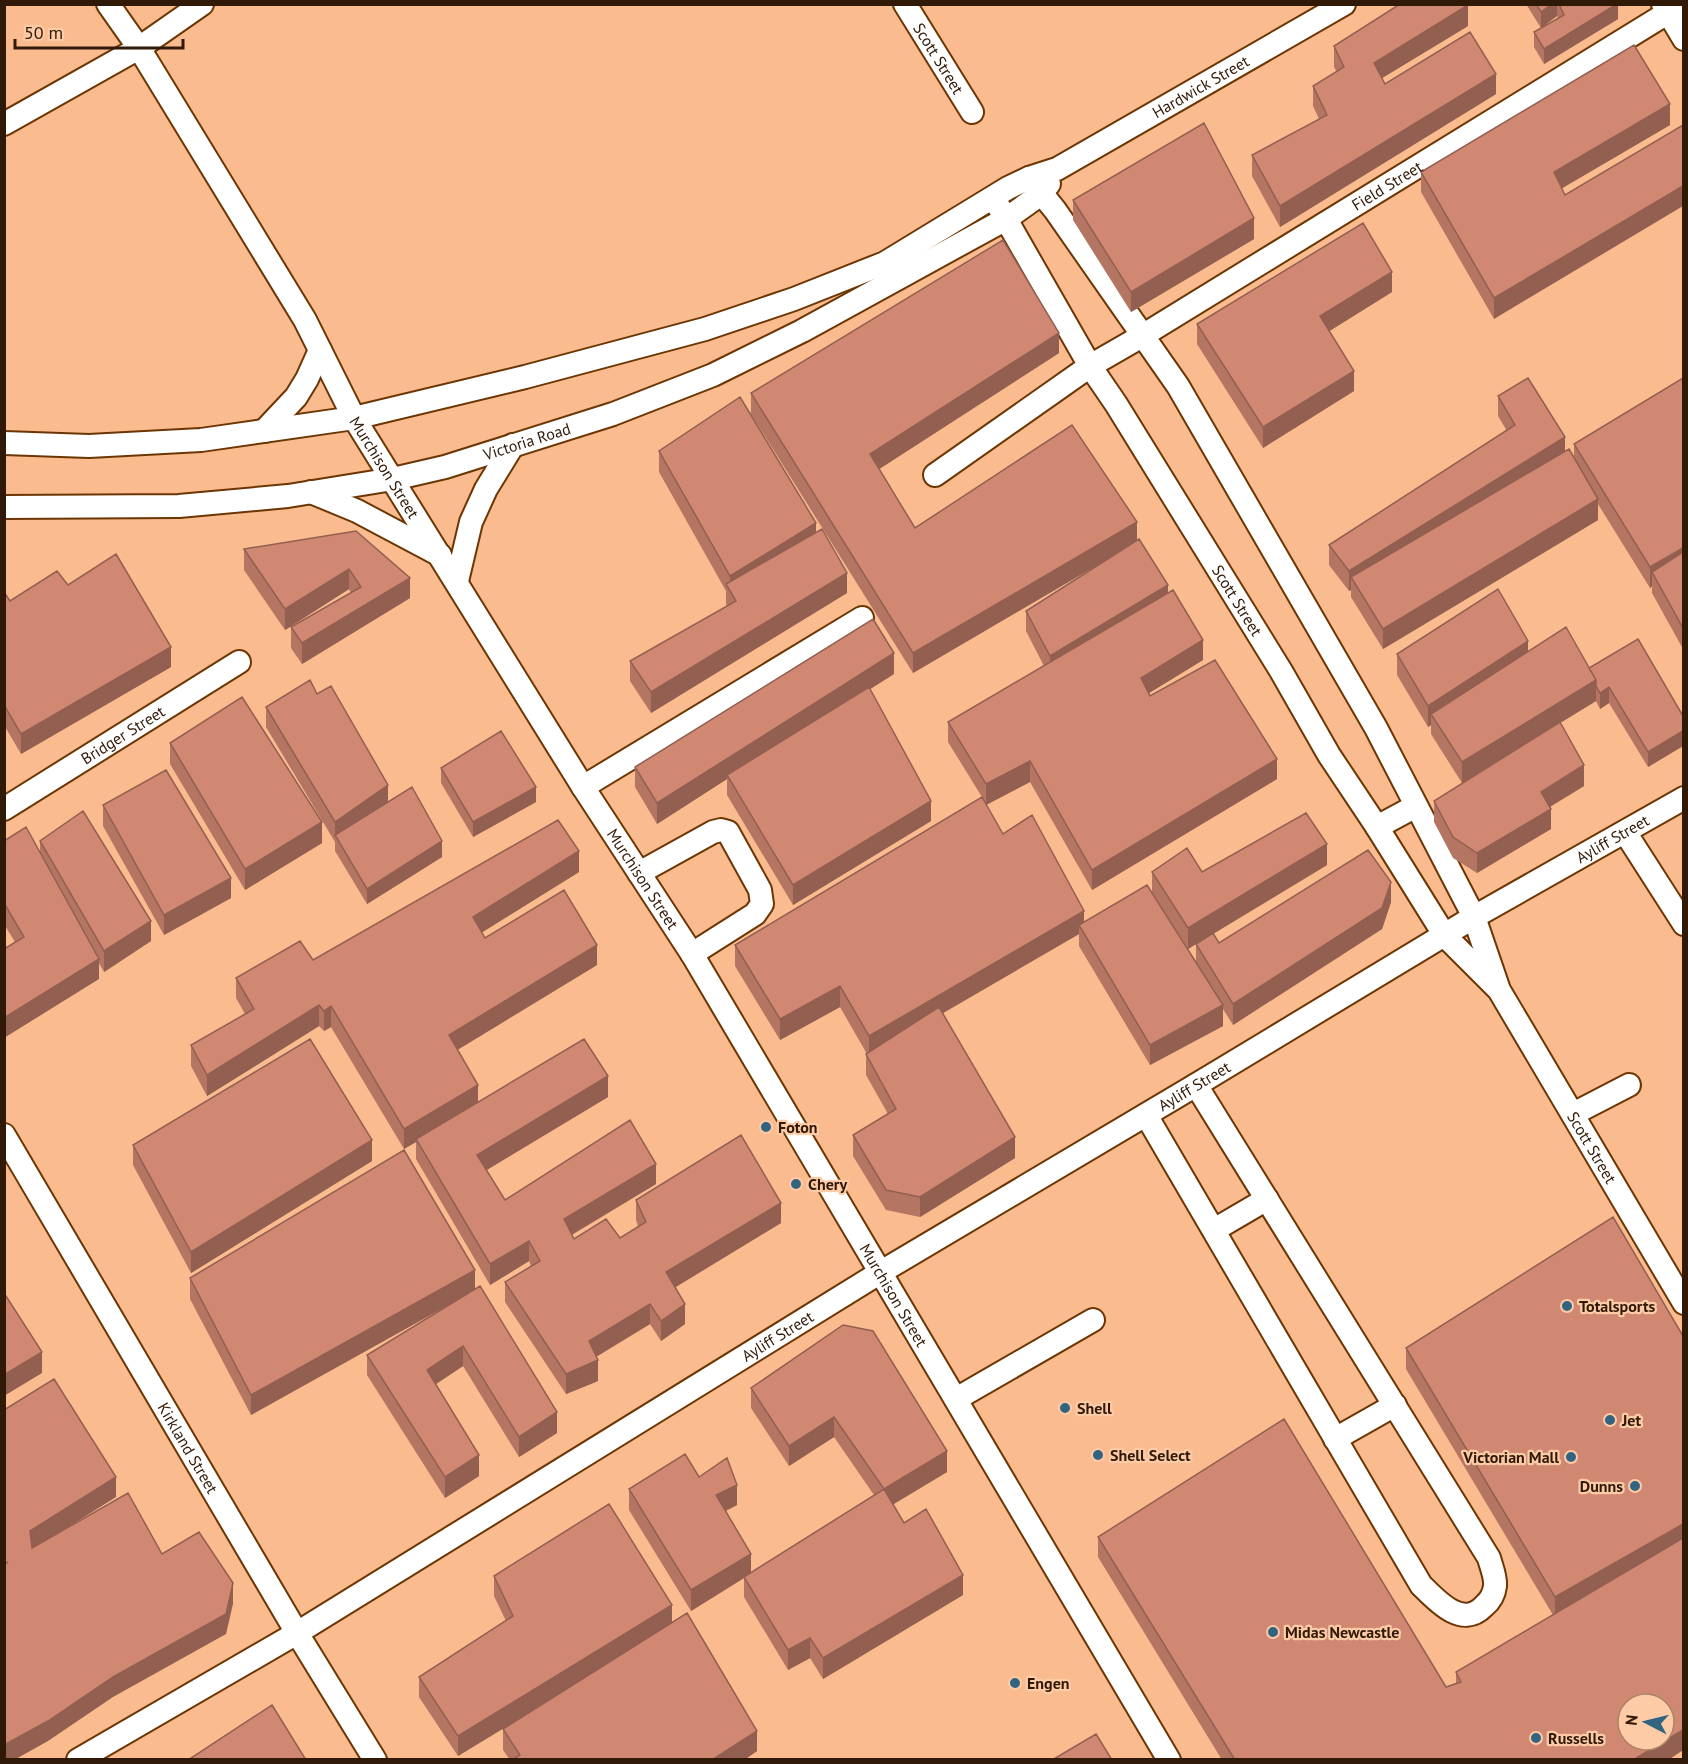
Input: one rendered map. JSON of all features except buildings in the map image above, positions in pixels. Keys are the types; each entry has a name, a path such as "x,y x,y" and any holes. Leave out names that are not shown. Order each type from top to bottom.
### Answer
{"street":[{"name":"Murchison Street","path":"108,4 139,48 305,320 354,418 583,787 692,954 1169,1760"},
{"path":"4,124 139,48 202,4"},
{"name":"Scott Street","path":"905,4 972,112"},
{"name":"Hardwick Street","path":"1006,219 1035,186 1057,169 1344,4"},
{"path":"1671,8 1683,39"},
{"name":"Field Street","path":"935,476 1090,366 1143,336 1671,8"},
{"name":"Scott Street","path":"1035,186 1178,386 1376,728 1474,917 1499,990 1683,1303"},
{"name":"Hardwick Street","path":"4,443 89,446 201,440 354,418 525,377 705,329 794,299 885,263 994,198 1035,186"},
{"name":"Scott Street","path":"994,198 1090,366 1116,404 1275,661 1329,756 1377,827 1445,936 1499,990"},
{"name":"Victoria Road","path":"4,507 179,506 311,492 393,479 445,467 613,414 713,375 802,331 1006,219"},
{"path":"264,431 296,397 320,350"},
{"path":"457,581 471,522 486,489 513,445"},
{"path":"311,492 357,511 441,556"},
{"path":"583,787 862,618"},
{"name":"Bridger Street","path":"4,809 239,662"},
{"name":"Ayliff Street","path":"78,1760 297,1633 880,1272 1474,917 1683,798"},
{"path":"1377,827 1416,806"},
{"path":"639,873 713,832 721,830 728,832 760,890 762,904 755,914 692,954"},
{"path":"1625,832 1682,921"},
{"path":"1146,1115 1421,1585 1439,1604 1455,1613 1471,1615 1481,1610 1491,1600 1495,1584 1489,1558 1196,1085"},
{"path":"1573,1114 1629,1085"},
{"name":"Kirkland Street","path":"4,1135 297,1633 375,1760"},
{"path":"1214,1230 1267,1199"},
{"path":"956,1399 1093,1320"},
{"path":"1335,1438 1395,1405"}],"place":[{"name":"Foton","path":"766,1127"},
{"name":"Chery","path":"796,1184"},
{"name":"Totalsports","path":"1567,1306"},
{"name":"Shell","path":"1065,1408"},
{"name":"Jet","path":"1610,1420"},
{"name":"Shell Select","path":"1098,1455"},
{"name":"Victorian Mall","path":"1571,1457"},
{"name":"Dunns","path":"1635,1486"},
{"name":"Midas Newcastle","path":"1273,1632"},
{"name":"Engen","path":"1015,1683"},
{"name":"Russells","path":"1536,1738"}]}
